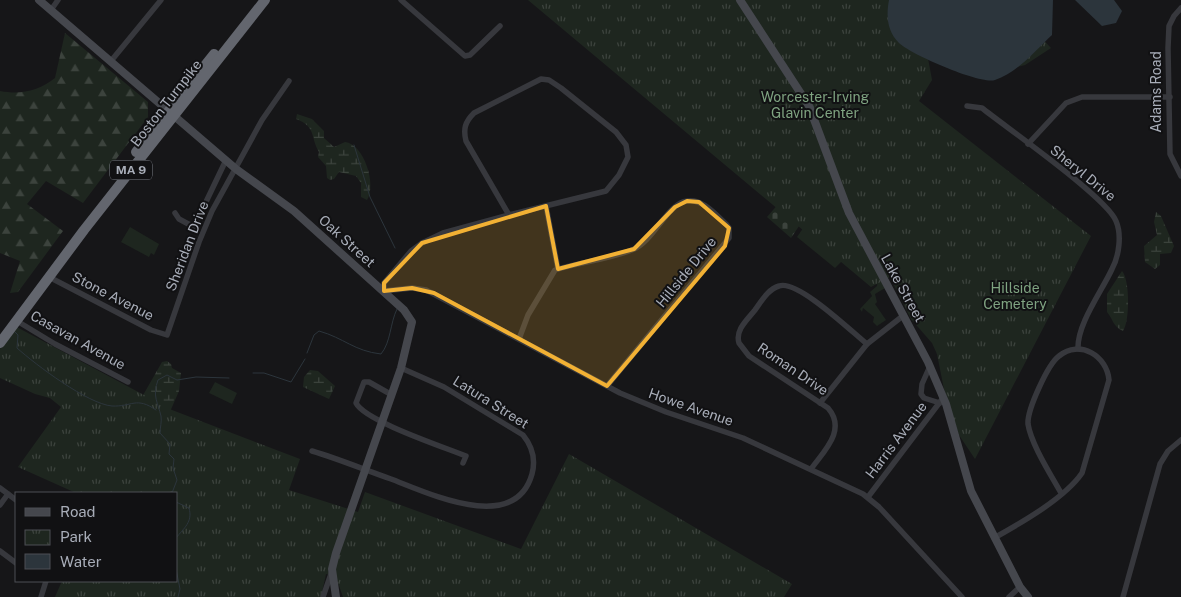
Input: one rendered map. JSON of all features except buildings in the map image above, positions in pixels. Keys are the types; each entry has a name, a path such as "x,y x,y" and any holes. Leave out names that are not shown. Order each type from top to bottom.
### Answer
{"highway":[{"name":"Boston Turnpike","path":"0,343 256,0"},
{"name":"Boston Turnpike","path":"0,332 172,112 265,0"}],"street":[{"name":"Oak Street","path":"39,0 172,112 236,169 294,211 384,291 404,310 412,322 401,368 336,553 332,569 336,597"},
{"path":"51,10 58,0"},
{"path":"111,61 161,0"},
{"path":"401,0 465,56 470,55 500,26"},
{"name":"Lake Street","path":"740,0 809,106 845,204 859,234 904,314 930,366 971,491 1020,587 1028,597"},
{"name":"Adams Road","path":"1181,8 1169,26 1170,154 1181,176"},
{"path":"384,291 384,283 411,251 422,243 443,233 606,191 619,175 628,157 626,145 616,132 549,80 541,79 474,113 468,119 463,130 466,141 509,215"},
{"name":"Sheridan Drive","path":"167,335 208,220 262,120 289,81"},
{"path":"1028,144 1066,103 1082,97 1170,97"},
{"name":"Sheryl Drive","path":"968,106 982,108 1106,206 1116,221 1118,229 1116,259 1079,338 1078,349"},
{"path":"175,214 179,219 194,227 226,160"},
{"name":"Hillside Drive","path":"558,269 634,249 651,236 675,207 687,200 699,202 729,228 730,233 725,246 607,386"},
{"path":"519,339 528,315 551,274 558,269 546,206"},
{"name":"Stone Avenue","path":"49,277 151,330 167,335"},
{"name":"Roman Drive","path":"810,469 833,439 836,430 833,414 820,403 745,352 738,339 745,322 772,290 787,285 805,293 866,344"},
{"name":"Howe Avenue","path":"384,291 412,288 426,290 607,386 644,403 743,438 868,497 962,597"},
{"path":"820,403 866,344 904,314"},
{"name":"Casavan Avenue","path":"17,321 128,382"},
{"path":"994,538 1028,519 1061,493 1079,478 1085,467 1108,385 1107,369 1102,360 1089,351 1078,349 1063,353 1054,360 1028,419 1031,435 1061,493"},
{"path":"930,366 922,384 921,394 924,398 942,400"},
{"name":"Latura Street","path":"312,451 449,502 483,506 499,504 514,499 523,491 531,477 533,454 528,442 519,432 442,386 401,368"},
{"path":"392,395 370,382 364,382 360,386 356,404 382,422 466,456 463,463"},
{"name":"Harris Avenue","path":"868,497 942,400"},
{"path":"1123,597 1160,464 1168,451 1181,440"},
{"path":"0,488 15,499"},
{"path":"0,505 8,494"},
{"path":"0,551 15,562"},
{"path":"323,597 332,569"},
{"path":"41,597 44,582"},
{"path":"1009,597 1020,587"}],"highlighted area":[{"path":"687,201 699,202 729,228 725,246 607,386 434,293 412,288 384,291 384,283 422,243 546,206 558,269 634,249 675,207"}],"green space":[{"name":"Worcester-Irving Glavin Center","path":"528,0 1006,0 1051,48 1025,65 1005,70 925,42 932,80 919,101 1091,236 975,459 959,435 944,389 937,354 932,343 911,319 890,277 871,287"},
{"path":"65,33 148,102 148,117 83,203 46,181 27,204 63,231 18,292 10,293 20,261 0,253 0,91 29,91 55,78"},
{"path":"297,114 312,119 324,131 324,138 334,147 345,142 352,144 358,150 367,166 369,176 370,193 367,200 361,197 361,183 356,176 339,172 334,179 330,180 327,178 326,166 318,157 319,152 312,133 307,125 296,119"},
{"path":"793,187 813,205 791,238 767,217"},
{"path":"814,212 853,250 835,268 797,237"},
{"path":"1156,212 1161,216 1174,246 1171,253 1160,254 1160,265 1155,269 1145,262 1144,246 1157,235 1154,222"},
{"path":"130,227 159,244 154,255 151,253 149,257 121,242"},
{"path":"1122,271 1128,291 1127,319 1123,331 1115,325 1107,312 1107,294"},
{"path":"878,276 885,288 875,294 877,302 875,304 886,320 877,326 873,322 874,317 863,308 862,312 860,309 872,296 870,292 877,286"},
{"path":"11,324 172,410 300,459 289,490 358,512 365,492 521,549 569,454 792,584 784,597 343,597 336,577 326,574 321,597 55,597 62,582 178,582 178,492 74,492 18,467 61,407 50,398 35,394 0,378 0,339"},
{"path":"167,361 171,364 172,368 181,373 179,391 169,414 142,397 162,362"},
{"path":"310,370 318,371 335,386 329,399 303,387 304,377"},
{"path":"215,382 237,393 232,404 209,393"}],"water":[{"path":"889,0 1053,0 1052,35 1011,72 995,80 976,78 931,61 899,43 888,23"},
{"path":"1075,0 1114,0 1122,11 1116,23 1102,26"}],"waterway":[{"path":"354,145 370,197 395,248"},
{"path":"307,353 314,335 319,331 363,350 381,354 387,344 397,309"},
{"path":"15,332 18,335 17,348 36,364 76,391 102,404 119,406 139,403 156,410"},
{"path":"253,373 264,373 291,382 305,359"},
{"path":"172,492 177,480 173,468 174,459 169,454 170,444 160,433 161,418 156,399 158,380 167,375 177,380 196,377 229,378"},
{"path":"178,503 189,508 190,513 189,521 178,535"},
{"path":"178,579 180,589 178,597"}],"park label":[{"name":"Hillside Cemetery","path":"1015,296"}]}
